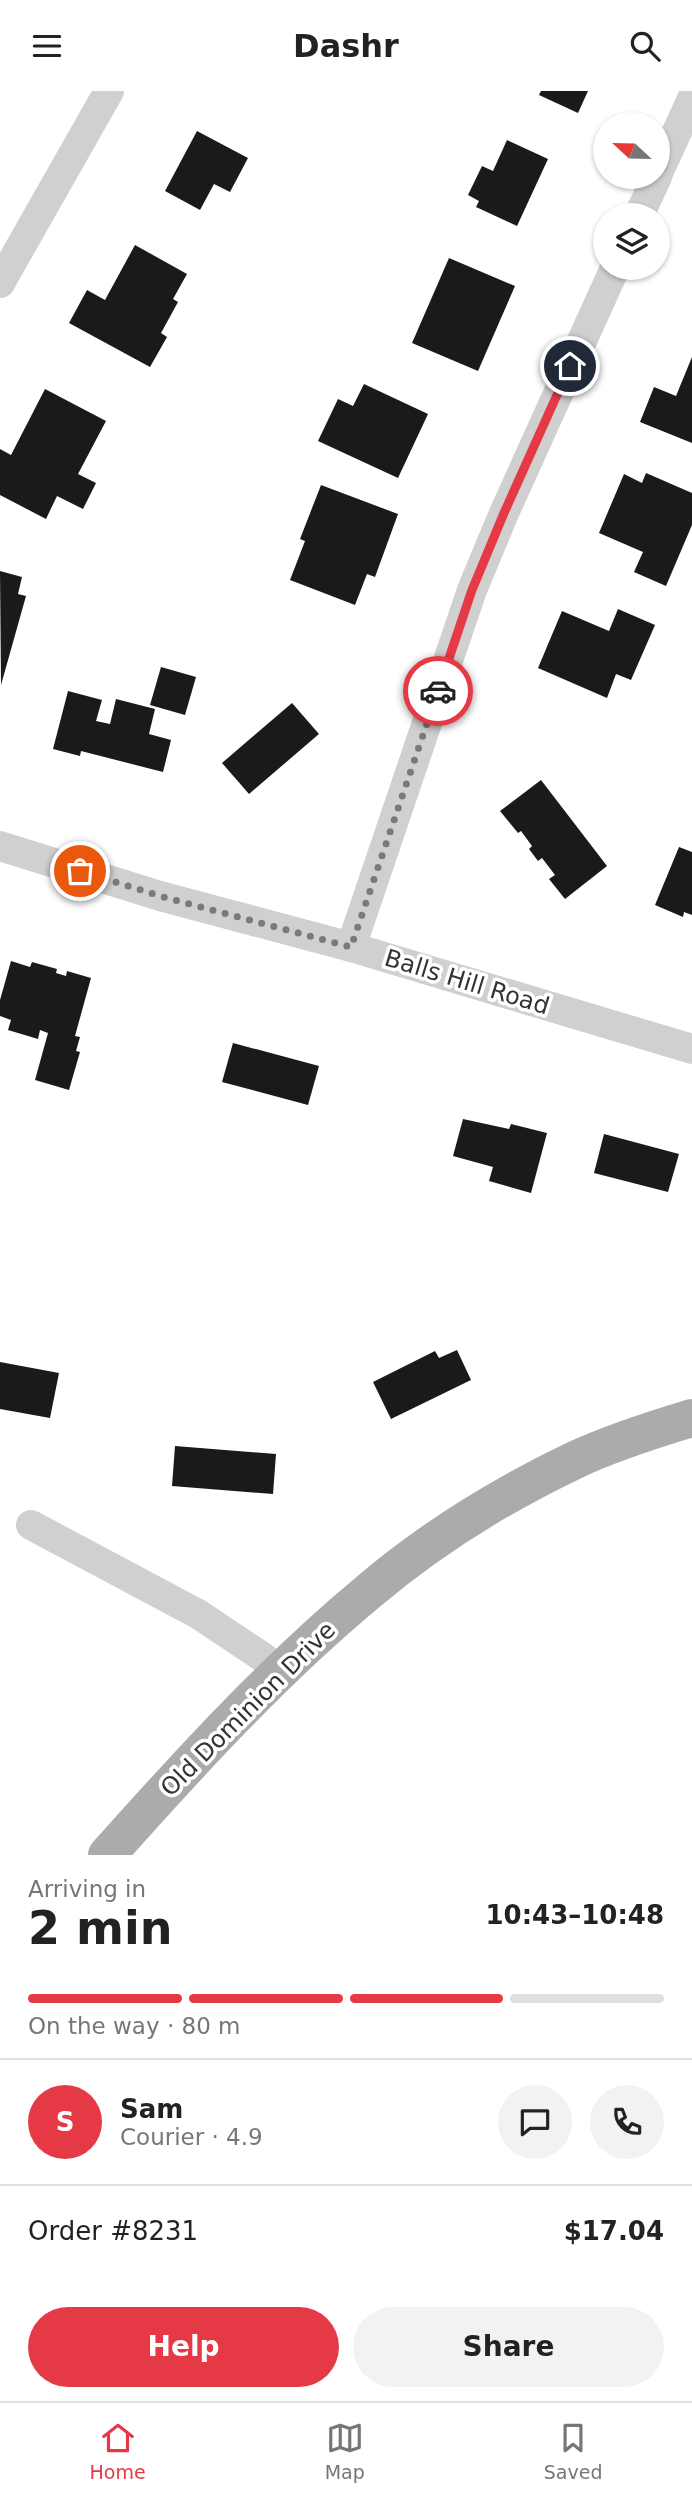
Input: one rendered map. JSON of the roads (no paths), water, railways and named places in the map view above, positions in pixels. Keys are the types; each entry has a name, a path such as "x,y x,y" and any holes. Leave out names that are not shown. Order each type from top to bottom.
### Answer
{"main road":[{"name":"Old Dominion Drive","path":"107,1855 277,1672 368,1591 430,1545 510,1494 575,1460 645,1432 692,1418"}],"street":[{"path":"0,283 109,91"},
{"path":"670,147 692,99"},
{"path":"351,947 472,590 610,280"},
{"name":"Balls Hill Road","path":"0,846 160,896 351,947 692,1049"},
{"path":"31,1525 198,1613 264,1658 277,1672"}]}
